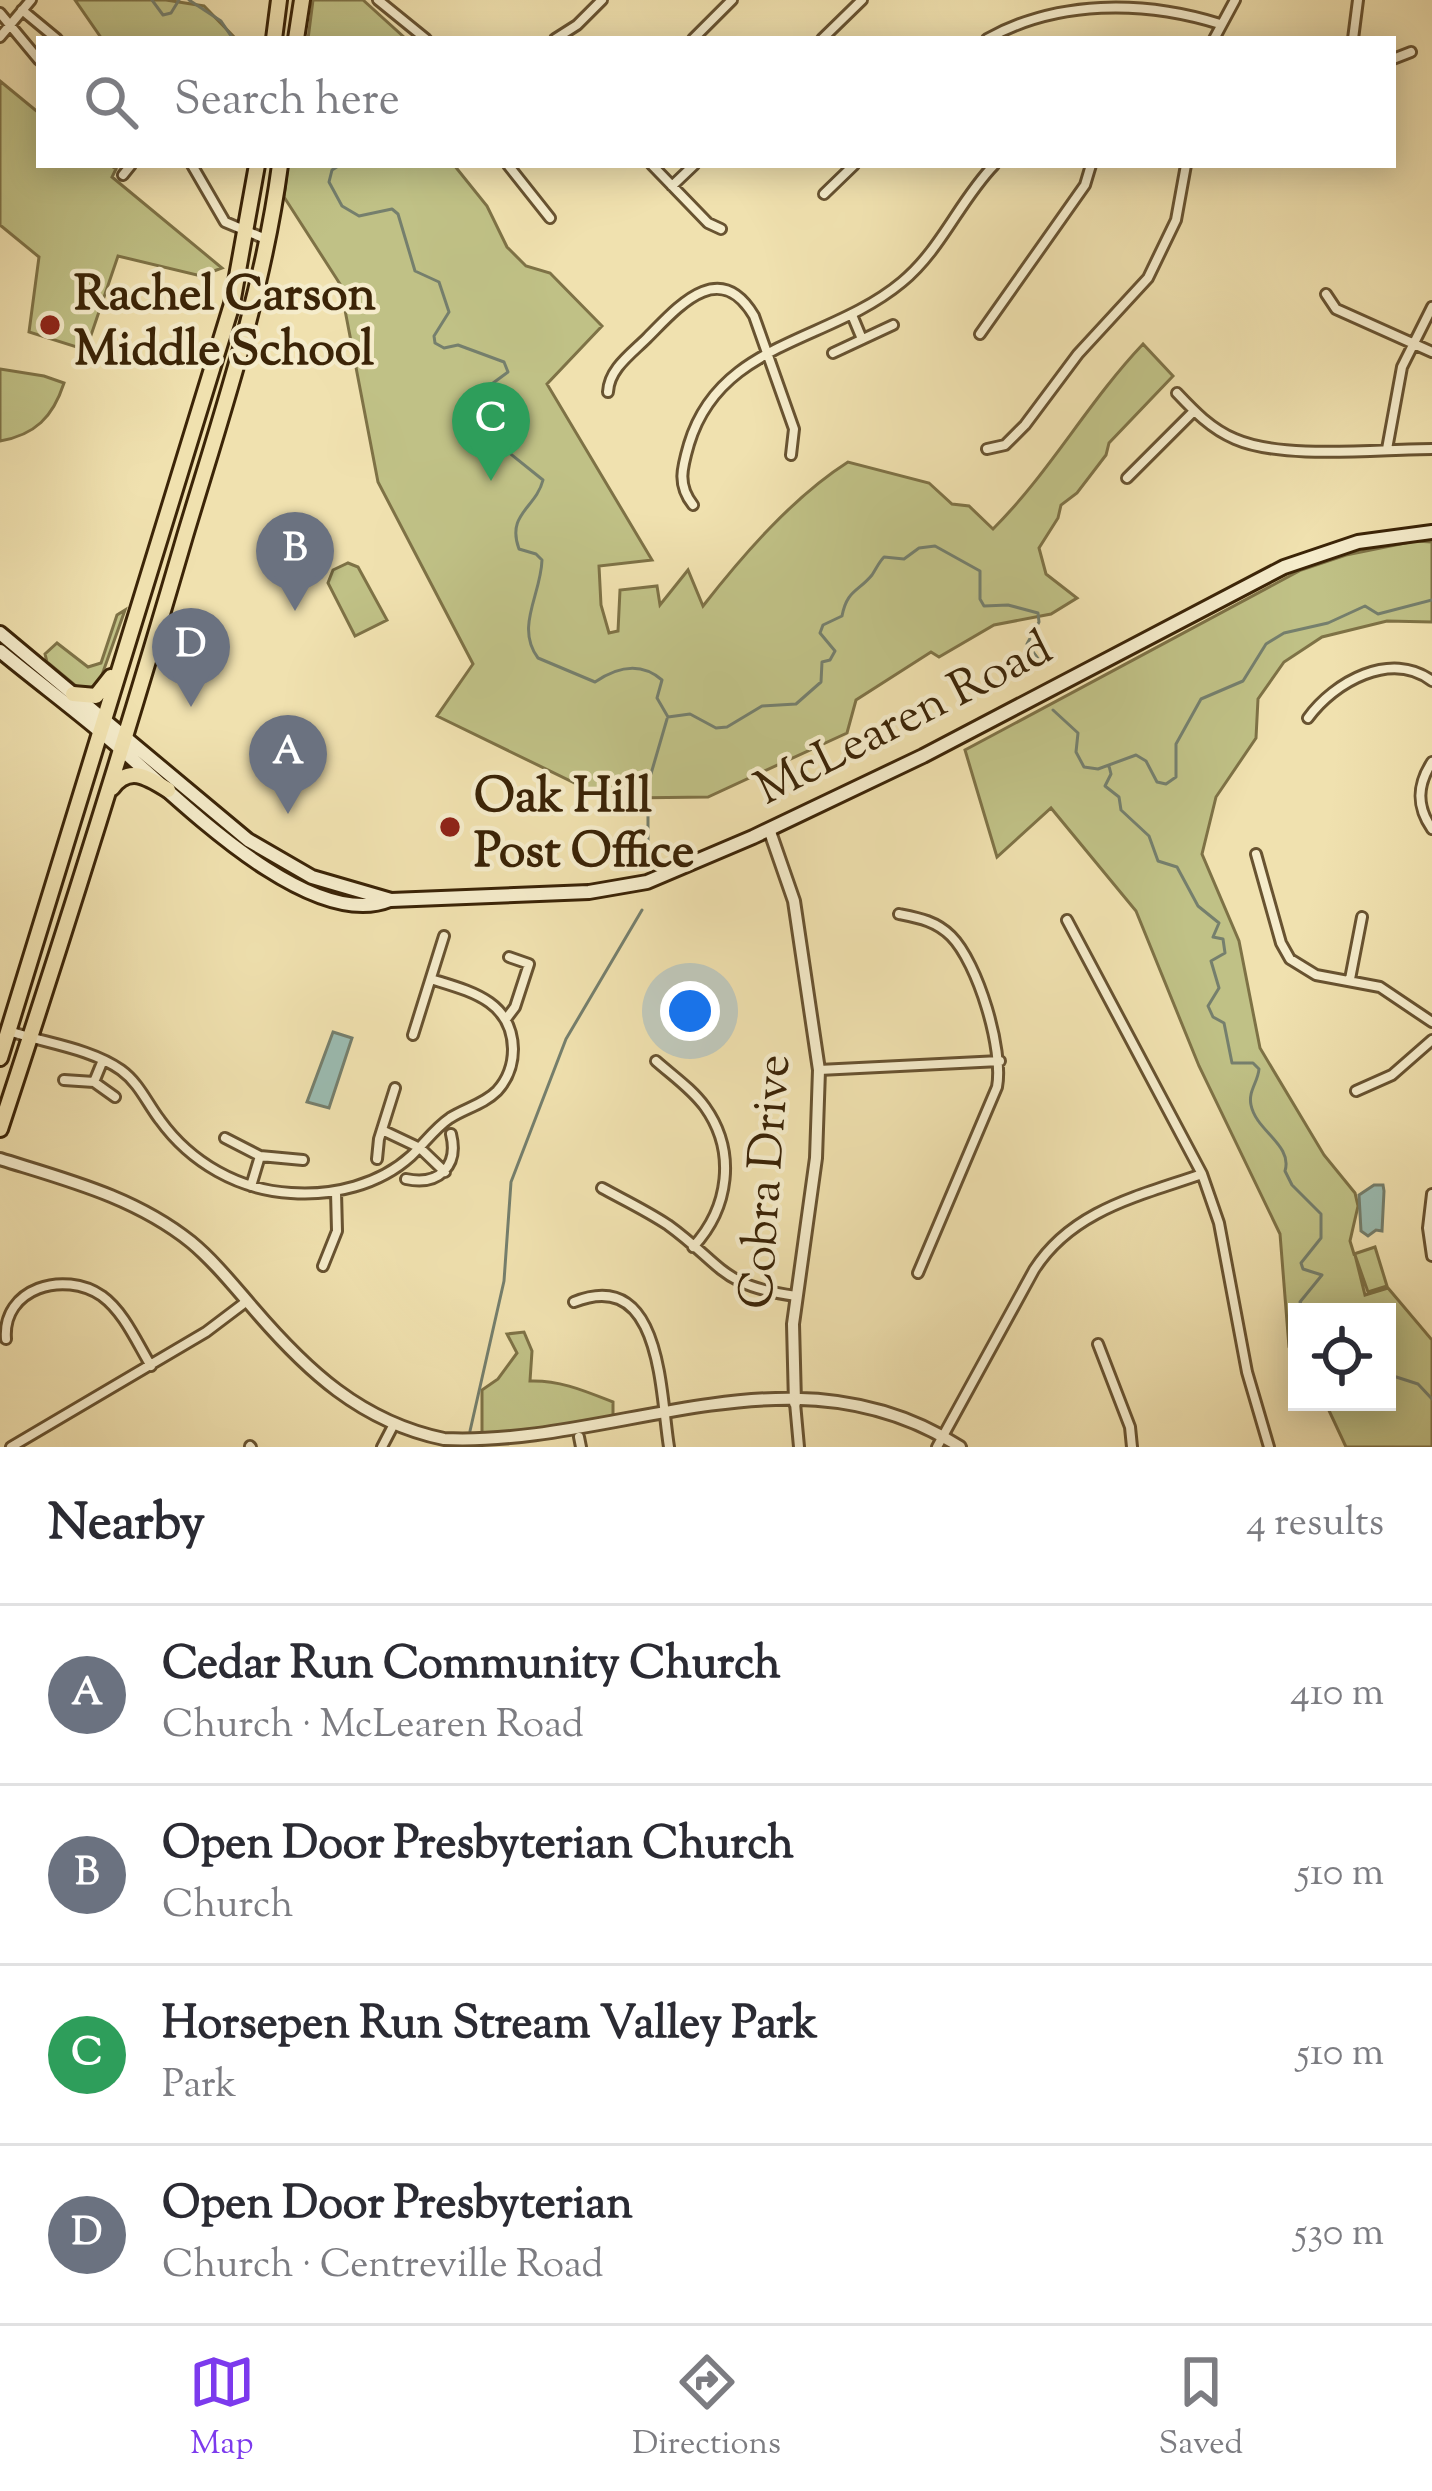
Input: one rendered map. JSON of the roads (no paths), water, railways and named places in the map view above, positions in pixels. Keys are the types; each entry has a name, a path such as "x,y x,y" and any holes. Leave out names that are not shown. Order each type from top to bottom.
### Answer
{"main road":[{"path":"274,36 279,0"},
{"path":"296,36 302,0"},
{"path":"0,1058 213,370 247,233 257,168"},
{"path":"0,1129 240,358 280,168"},
{"name":"McLearen Road","path":"123,742 168,790 239,852 306,890 370,907 391,900 625,888 688,868 944,746 1284,566 1358,542 1432,532"},
{"name":"McLearen Road","path":"0,633 73,694 101,725"},
{"name":"McLearen Road","path":"0,651 263,851 328,883 391,900"},
{"path":"73,694 96,696 120,663"},
{"path":"106,798 115,783 128,775 136,774 168,790"}],"street":[{"path":"0,37 31,0"},
{"path":"378,0 422,36"},
{"path":"559,36 602,0"},
{"path":"696,36 732,0"},
{"path":"825,36 862,0"},
{"path":"1215,36 1235,0"},
{"path":"1353,36 1358,0"},
{"path":"993,36 1034,14 1098,1 1220,24"},
{"path":"22,10 53,36"},
{"path":"0,13 36,56"},
{"path":"1396,58 1411,52"},
{"path":"123,175 128,168"},
{"path":"194,168 226,222 268,241"},
{"path":"510,168 550,218"},
{"path":"655,168 708,223 722,229"},
{"path":"673,186 691,168"},
{"path":"824,194 851,168"},
{"path":"694,505 681,482 682,466 703,406 740,368 878,300 920,265 992,168"},
{"path":"980,334 1085,185 1090,168"},
{"path":"987,449 1005,445 1025,425 1078,353 1148,278 1176,220 1185,168"},
{"path":"608,392 611,374 686,298 705,290 731,293 746,304 768,355 794,429 791,455"},
{"path":"1326,294 1336,309 1432,352"},
{"path":"1387,449 1395,391 1432,307"},
{"path":"852,315 862,339"},
{"path":"833,353 893,325"},
{"path":"1177,393 1222,433 1269,448 1432,448"},
{"path":"1127,478 1194,411"},
{"path":"1308,718 1334,688 1376,672 1408,669 1432,681"},
{"path":"1432,762 1420,797 1432,829"},
{"name":"Cobra Drive","path":"770,829 794,901 820,1070 816,1158 792,1345 795,1403"},
{"path":"1256,854 1281,943 1290,959 1316,975 1350,979 1393,993 1432,1022"},
{"path":"899,914 934,923 961,947 1000,1061 998,1087 919,1273"},
{"path":"1350,979 1362,917"},
{"path":"1067,920 1202,1174 1219,1223 1247,1372 1269,1447"},
{"path":"412,1035 444,935"},
{"path":"506,1018 515,1007 529,964 509,957"},
{"path":"9,1031 103,1060 135,1082 162,1124 216,1171 251,1186 287,1193 336,1192 390,1172 446,1121 488,1099 507,1078 513,1053 506,1018 485,998 431,979"},
{"path":"1356,1091 1393,1075 1432,1040"},
{"path":"94,1082 103,1060"},
{"path":"656,1061 706,1108 723,1145 726,1173 721,1201 710,1227 693,1247"},
{"path":"820,1070 1000,1061"},
{"path":"64,1080 94,1082 115,1097"},
{"path":"377,1159 395,1088"},
{"path":"382,1130 420,1148 445,1172"},
{"path":"406,1179 432,1180 445,1172 452,1157 451,1134"},
{"path":"224,1138 260,1156 303,1160"},
{"path":"251,1186 260,1156"},
{"path":"0,1159 93,1188 143,1210 200,1249 295,1357 326,1385 394,1424 444,1439 484,1444 580,1442 795,1403 884,1412 940,1442 960,1447"},
{"path":"940,1442 1052,1244 1090,1215 1202,1174"},
{"path":"602,1188 656,1217 734,1280 764,1292 796,1296"},
{"path":"323,1267 338,1231 336,1192"},
{"path":"1432,1194 1432,1256"},
{"path":"6,1339 7,1316 21,1298 49,1286 75,1285 115,1307 151,1366"},
{"path":"574,1302 594,1295 610,1296 629,1305 644,1320 652,1339 669,1447"},
{"path":"11,1447 151,1366 247,1301"},
{"path":"1098,1344 1130,1427 1132,1447"},
{"path":"795,1403 799,1447"},
{"path":"382,1447 394,1424"}],"water":[{"path":"333,1032 352,1038 329,1108 307,1102"},
{"path":"1383,1185 1382,1231 1368,1236 1361,1231 1359,1195"}],"waterway":[{"path":"152,0 163,15 171,13 179,0"},
{"path":"189,0 221,21 231,36"},
{"path":"335,168 329,182 342,206 359,216 392,209 398,214 415,271 439,282 449,312 434,336 435,343 444,348 458,345 504,362 508,372 489,386 488,398 498,414 487,435 543,480 516,527 519,549 542,560 529,623 538,658 595,682 620,670 645,670 662,680 657,698 668,717 690,714 716,728 727,727 762,706 796,704 821,682 822,662 830,660 835,651 820,633 823,625 842,616 850,596 884,557 904,559 919,548 935,546 980,571 984,606 1008,605 1038,613 1039,622 1027,644 1039,660"},
{"path":"1053,710 1078,733 1076,752 1084,767 1098,769 1136,755 1146,761 1157,782 1166,784 1176,777 1176,744 1201,699 1243,681 1266,644 1284,633 1328,623 1365,606 1378,614 1432,600"},
{"path":"648,853 648,784 667,719"},
{"path":"1109,766 1105,786 1119,797 1121,810 1149,836 1158,861 1177,867 1198,906 1219,923 1213,937 1223,939 1225,953 1211,961 1219,988 1208,1006 1213,1017 1224,1023 1232,1063 1253,1063 1259,1069 1251,1095 1254,1114 1284,1153 1292,1185 1321,1214 1321,1238 1301,1263 1303,1269 1322,1275 1300,1303"},
{"path":"470,1431 504,1281 511,1182 566,1039 642,910"},
{"path":"1396,1377 1418,1384 1432,1399"}],"place":[{"name":"Rachel Carson Middle School","path":"50,325"},
{"name":"Horsepen Run Stream Valley Park","path":"491,481"},
{"name":"Open Door Presbyterian Church","path":"295,611"},
{"name":"Open Door Presbyterian","path":"191,707"},
{"name":"Cedar Run Community Church","path":"288,814"},
{"name":"Oak Hill Post Office","path":"450,827"}]}
